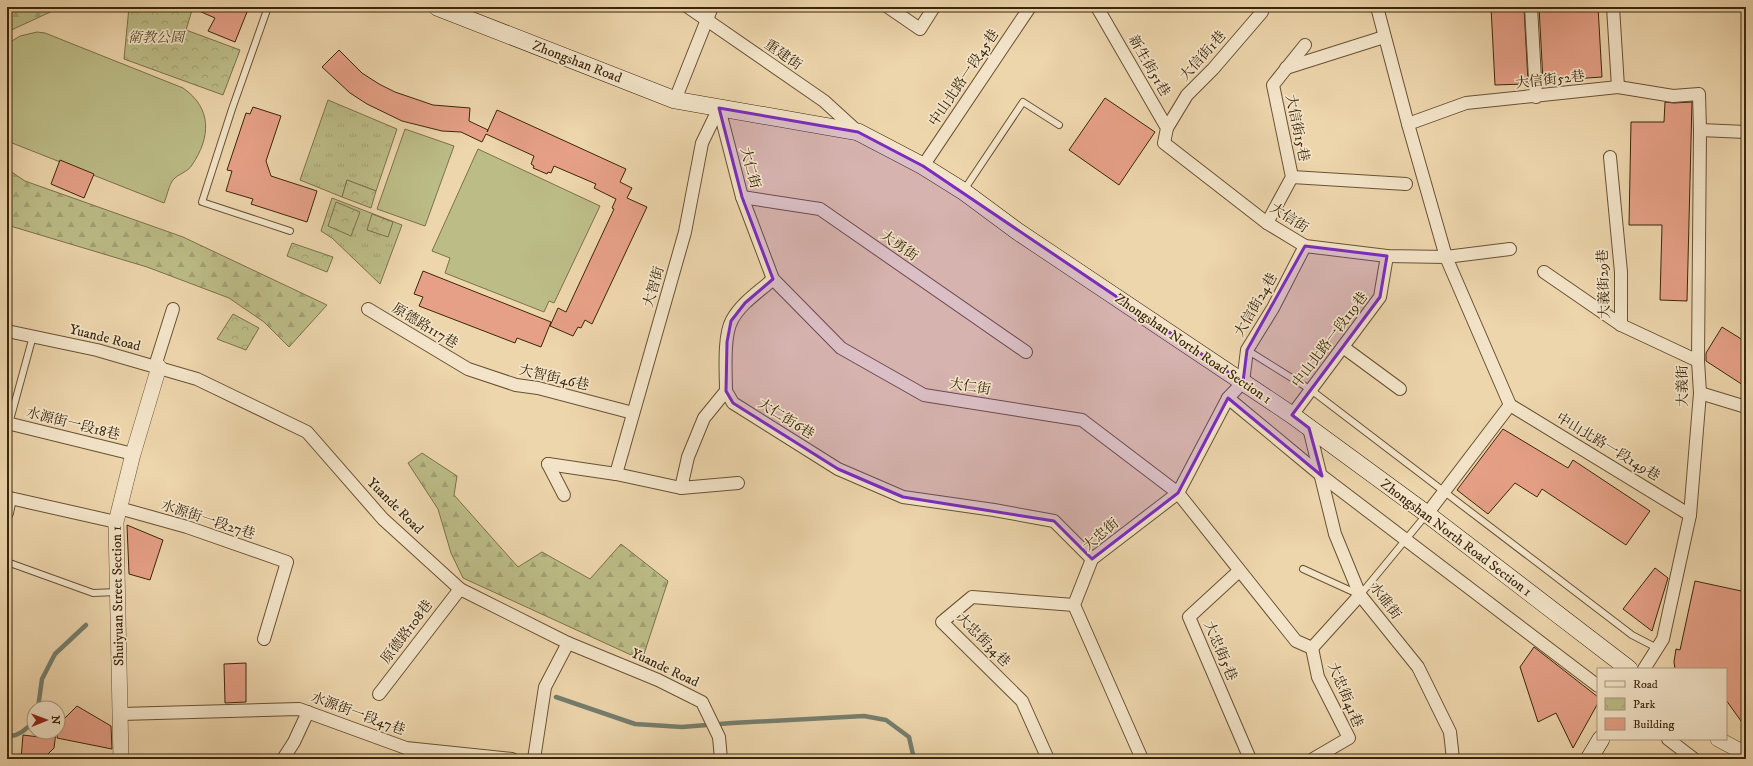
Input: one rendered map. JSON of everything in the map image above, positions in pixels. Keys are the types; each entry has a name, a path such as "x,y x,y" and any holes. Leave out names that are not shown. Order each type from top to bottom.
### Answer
{"main road":[{"name":"Zhongshan Road","path":"437,7 675,100 719,108"},
{"name":"Zhongshan North Road Section 1","path":"719,108 858,132 923,166 963,191 1017,231 1292,415 1427,514 1628,668"},
{"path":"1588,759 1600,740"}],"street":[{"name":"重建街","path":"688,7 824,101 858,132"},
{"path":"675,100 708,21 712,7"},
{"path":"888,7 920,28 934,7"},
{"name":"中山北路一段45巷","path":"923,166 1030,7"},
{"name":"新生街51巷","path":"1097,7 1168,128"},
{"name":"大信街1巷","path":"1168,128 1187,95 1213,69 1257,18 1262,12 1262,7"},
{"path":"1377,7 1408,124 1446,257 1510,406 1427,514"},
{"path":"1531,7 1536,97"},
{"path":"1612,7 1618,87"},
{"path":"1286,68 1384,37"},
{"name":"大信街15巷","path":"1267,223 1292,176 1273,85 1305,45"},
{"name":"大信街52巷","path":"1408,124 1466,103 1536,97 1618,87 1673,96 1699,94"},
{"name":"大義街","path":"1645,668 1663,639 1690,515 1700,393 1698,361 1699,94"},
{"name":"大仁街","path":"719,108 742,197 773,279 841,348 924,395 1082,420 1178,493"},
{"name":"大智街","path":"616,474 685,232 702,143 719,108"},
{"name":"大信街","path":"1168,128 1164,143 1267,223 1305,246 1387,256 1446,257 1510,249"},
{"path":"1700,130 1746,132"},
{"name":"大義街29巷","path":"1610,157 1621,272 1621,325 1698,361"},
{"path":"1292,176 1406,184"},
{"name":"大勇街","path":"742,197 820,209 1026,352"},
{"name":"大信街24巷","path":"1243,382 1247,350 1273,308 1305,246"},
{"name":"中山北路一段119巷","path":"1292,415 1380,298 1387,256"},
{"path":"1544,272 1621,325"},
{"path":"681,488 688,457 704,418 726,391 727,342 731,321 745,303 773,279"},
{"path":"157,366 173,309"},
{"name":"原德路117巷","path":"368,309 468,369"},
{"name":"Yuande Road","path":"7,331 34,336 157,366 198,379 307,432 383,519 460,589 568,643 658,680 702,702 719,737 721,759"},
{"path":"1344,347 1400,389"},
{"name":"Shuiyuan Street Section 1","path":"121,759 117,592 117,515 132,454 157,366"},
{"name":"大智街46巷","path":"468,369 516,385 538,388 633,413"},
{"name":"大忠街","path":"1074,605 1092,559 1178,493 1228,398 1243,382"},
{"name":"大仁街6巷","path":"726,391 733,403 838,469 903,497 994,510 1054,521 1092,559"},
{"path":"1700,393 1746,407"},
{"path":"1228,398 1322,476 1597,685"},
{"name":"中山北路一段149巷","path":"1510,406 1690,515"},
{"name":"水源街一段18巷","path":"8,426 132,454"},
{"name":"水碓街","path":"1309,428 1335,534 1360,595 1418,667 1450,732 1454,759"},
{"path":"564,495 548,464 616,474 681,488 738,483"},
{"path":"1178,493 1296,641 1312,648 1360,595"},
{"path":"7,513 8,498"},
{"name":"水源街一段27巷","path":"8,498 187,527 287,562 264,639"},
{"name":"大忠街5巷","path":"1239,571 1189,617 1250,759"},
{"name":"原德路108巷","path":"379,694 460,589"},
{"name":"大忠街34巷","path":"1048,759 1022,701 942,622 972,597 1074,605"},
{"path":"1074,605 1142,759"},
{"path":"534,759 545,687 568,643"},
{"name":"大忠街41巷","path":"1312,648 1318,677 1349,738 1313,759"},
{"name":"水源街一段47巷","path":"121,714 299,709 406,748 512,759"},
{"path":"283,759 294,742 308,712"},
{"path":"1669,740 1694,759"},
{"path":"1720,740 1746,754"}],"lane":[{"path":"268,7 202,202 290,231"},
{"path":"963,191 1023,102 1059,125"},
{"path":"8,426 34,336"},
{"path":"1247,350 1311,390 1632,635 1657,648"},
{"path":"1304,569 1360,595 1427,514"},
{"path":"7,562 93,593 117,592"}],"highlighted area":[{"path":"719,108 858,132 923,166 1243,382 1247,350 1305,246 1387,256 1380,297 1292,415 1309,428 1322,476 1228,398 1178,493 1092,559 1054,521 903,497 838,469 733,403 726,391 727,342 731,321 745,303 773,279 742,197"}],"green space":[{"path":"7,7 61,7 7,32"},
{"name":"衛教公園","path":"129,7 193,7 186,30 240,50 223,95 124,59"},
{"path":"37,32 45,33 183,88 199,105 204,114 206,124 203,144 190,167 172,182 164,203 7,141 7,44 20,36"},
{"path":"328,100 397,129 376,191 347,180 342,197 300,180"},
{"path":"405,129 454,146 425,226 377,209"},
{"path":"478,149 600,206 554,303 549,301 544,312 445,273 450,258 432,251"},
{"path":"7,169 25,181 183,237 327,305 289,347 264,322 229,298 147,267 7,225"},
{"path":"347,180 376,191 371,208 342,197"},
{"path":"332,198 402,225 380,284 332,238 321,231"},
{"path":"336,202 360,212 351,236 328,226"},
{"path":"372,214 393,222 388,237 367,230"},
{"path":"292,243 333,257 327,272 287,256"},
{"path":"233,314 259,328 246,350 217,339"},
{"path":"422,453 457,476 454,495 518,567 542,552 590,579 621,544 668,581 642,660 463,578 451,553 438,509 408,463"}],"building":[{"path":"190,7 249,7 235,42 208,31 215,18"},
{"path":"1491,7 1524,7 1528,82 1524,82 1524,84 1495,85"},
{"path":"1539,7 1598,7 1602,77 1543,81"},
{"path":"339,50 362,73 395,92 433,105 470,108 469,121 488,130 497,110 626,169 620,182 632,188 627,198 647,207 592,324 585,320 581,328 578,327 573,336 550,326 558,308 566,312 614,209 612,208 616,199 594,188 596,184 554,166 551,173 548,172 547,174 533,168 534,166 531,164 534,156 486,134 482,142 461,132 442,131 402,121 367,104 350,93 322,67"},
{"path":"1105,98 1155,132 1119,185 1069,150"},
{"path":"1665,102 1692,102 1687,301 1660,300 1662,225 1629,225 1631,122 1664,122"},
{"path":"253,107 281,116 266,161 271,176 317,191 307,222 251,204 253,199 226,191 232,171 227,170 246,113 250,114"},
{"path":"60,160 94,174 84,198 51,184"},
{"path":"423,271 551,322 541,347 517,338 515,343 419,306 423,297 414,294"},
{"path":"1722,327 1746,342 1746,387 1706,361 1706,353"},
{"path":"1503,429 1568,468 1573,460 1650,511 1626,545 1542,489 1537,497 1515,483 1488,514 1457,490"},
{"path":"127,525 163,540 150,580 129,574"},
{"path":"1655,568 1668,578 1652,631 1623,609"},
{"path":"1695,581 1746,592 1746,728 1727,701 1727,668 1675,668 1674,662 1676,649 1680,650"},
{"path":"1534,647 1597,696 1597,705 1573,748 1556,713 1538,722 1520,667"},
{"path":"246,663 246,702 225,703 224,664"},
{"path":"77,706 111,726 112,749 66,740 66,717"},
{"path":"23,735 26,735 26,740 55,740 54,748 43,759 21,759"}],"waterway":[{"path":"39,700 42,679 55,654 86,625"},
{"path":"556,697 635,724 682,727 864,716 886,720 909,737 914,759"},
{"path":"7,736 15,735 26,728"}]}
